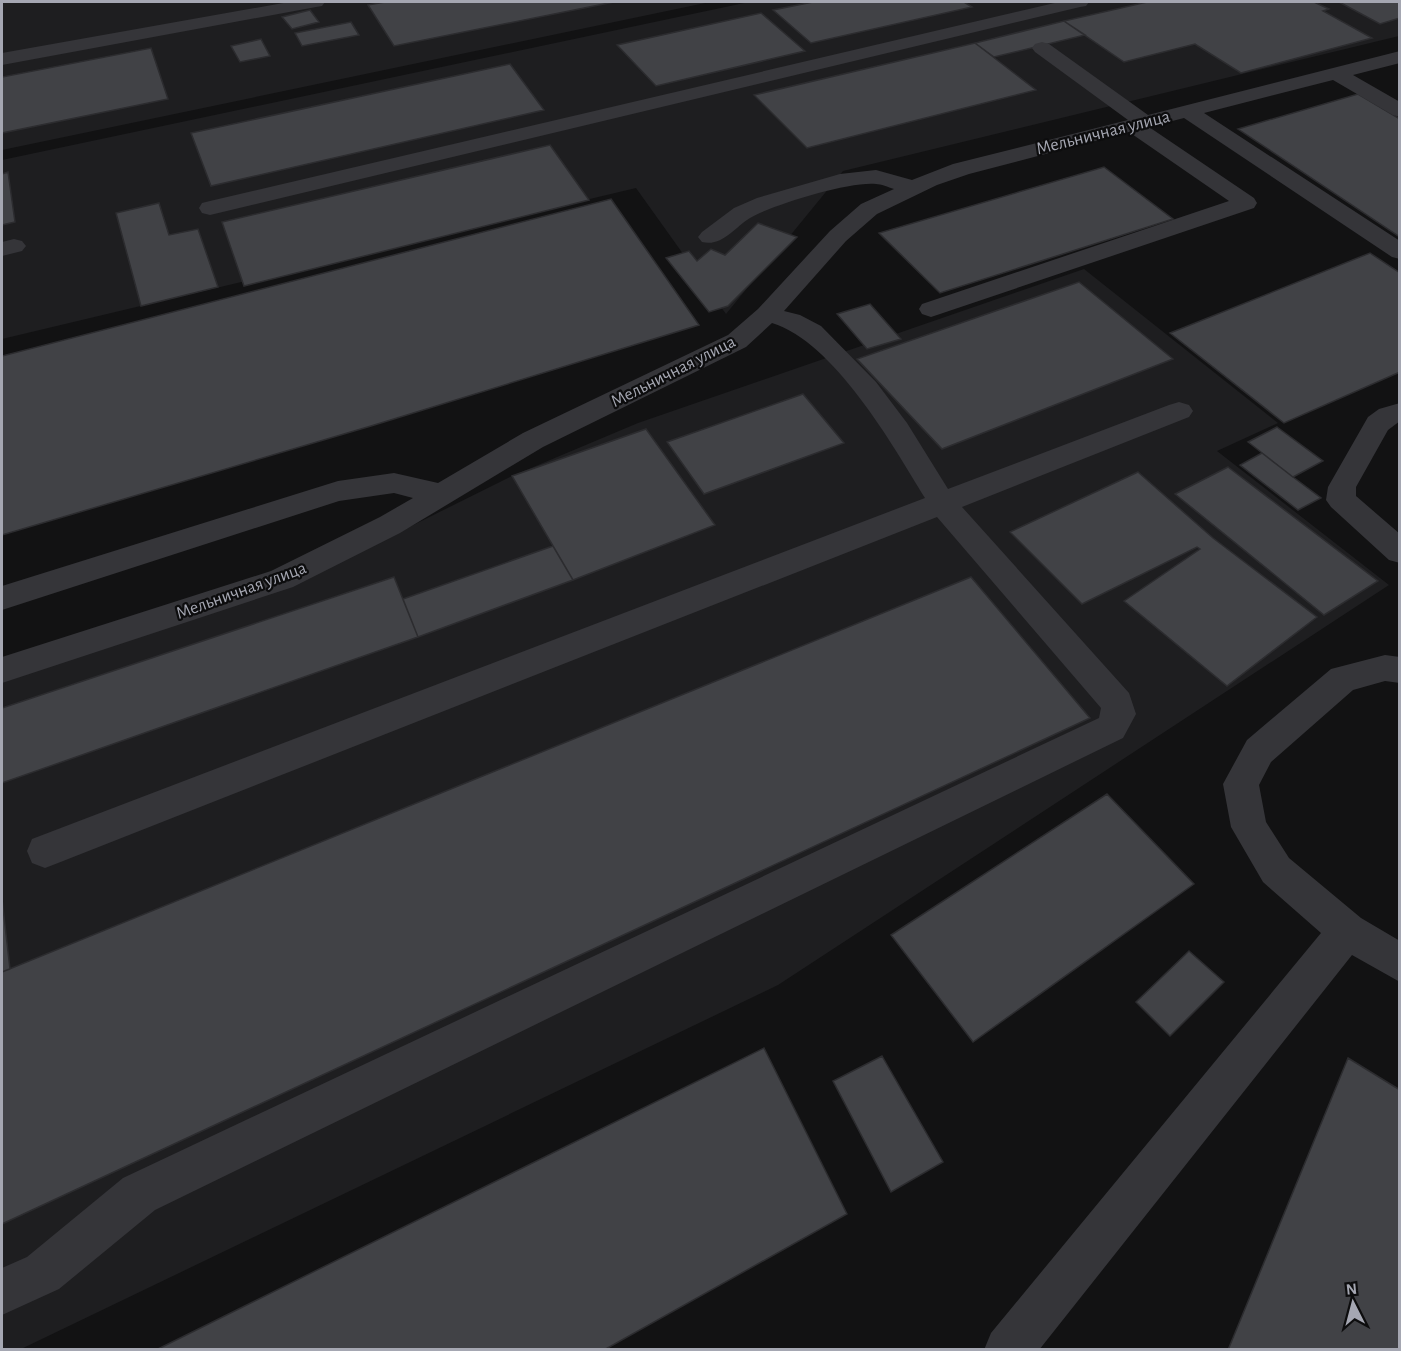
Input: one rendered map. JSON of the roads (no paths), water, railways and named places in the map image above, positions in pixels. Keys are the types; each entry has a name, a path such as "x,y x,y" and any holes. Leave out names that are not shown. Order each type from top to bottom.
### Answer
{"street":[{"path":"2,59 316,2"},
{"path":"996,2 1017,16"},
{"path":"210,208 1080,2"},
{"path":"930,309 1246,203 1042,48"},
{"name":"Мельничная улица","path":"2,670 282,579 390,525 533,440 737,341 767,314 838,236 869,209 913,187 961,169 1400,57"},
{"path":"1335,73 1400,111"},
{"path":"1187,111 1400,252"},
{"path":"710,237 742,213 765,203 848,179 876,177 913,187"},
{"path":"2,1292 43,1273 139,1194 1112,728 1119,714 1117,702 943,504 897,430 867,388 812,332 791,321 767,314"},
{"path":"45,851 1179,411"},
{"path":"1400,412 1389,415 1378,424 1342,487 1341,500 1400,552"},
{"path":"2,598 338,491 394,483 442,494"},
{"path":"1400,670 1385,668 1343,680 1258,751 1241,784 1249,827 1276,870 1347,931 1400,963"},
{"path":"1008,1350 1347,931"}]}
